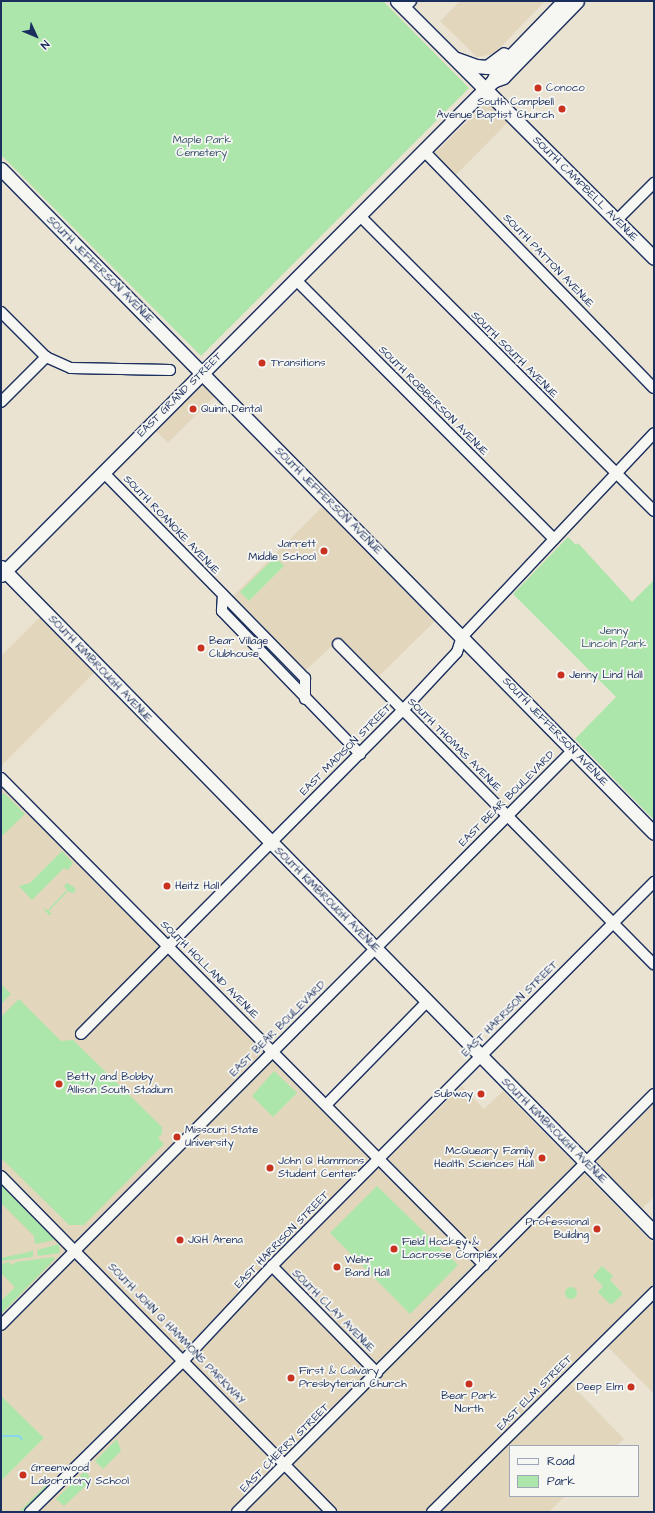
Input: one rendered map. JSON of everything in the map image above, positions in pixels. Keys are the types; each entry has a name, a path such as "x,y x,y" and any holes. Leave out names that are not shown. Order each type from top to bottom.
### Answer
{"main road":[{"path":"489,85 498,69 564,1"},
{"path":"489,85 503,77 577,1"},
{"name":"SOUTH CAMPBELL AVENUE","path":"404,3 454,58 489,85 616,221 654,258"},
{"path":"454,58 476,66 487,67 497,62 517,42 526,39"},
{"name":"EAST GRAND STREET","path":"2,571 103,472 489,85"},
{"name":"SOUTH JEFFERSON AVENUE","path":"1,169 462,636 654,833"},
{"name":"SOUTH KIMBROUGH AVENUE","path":"2,571 654,1232"}],"street":[{"name":"SOUTH PATTON AVENUE","path":"424,151 654,388"},
{"path":"616,221 654,182"},
{"name":"SOUTH SOUTH AVENUE","path":"359,216 615,474 654,511"},
{"name":"SOUTH ROBBERSON AVENUE","path":"295,279 554,539"},
{"path":"1,312 46,357 71,368 170,370"},
{"path":"1,402 46,357"},
{"name":"EAST MADISON STREET","path":"81,1034 403,710 457,652 462,636 654,433"},
{"name":"SOUTH ROANOKE AVENUE","path":"103,472 305,678 305,699"},
{"path":"223,596 222,611 305,699 360,754"},
{"name":"SOUTH THOMAS AVENUE","path":"338,644 654,964"},
{"name":"EAST BEAR BOULEVARD","path":"1,1325 573,750"},
{"name":"SOUTH HOLLAND AVENUE","path":"1,778 274,1050 326,1105 484,1265"},
{"name":"EAST HARRISON STREET","path":"30,1512 184,1360 272,1266 654,882"},
{"path":"326,1105 427,1002"},
{"name":"EAST CHERRY STREET","path":"237,1512 654,1094"},
{"name":"SOUTH JOHN Q HAMMONS PARKWAY","path":"1,1176 76,1250 286,1464 331,1512"},
{"name":"SOUTH CLAY AVENUE","path":"272,1266 377,1373"},
{"name":"EAST ELM STREET","path":"432,1512 654,1292"}],"shaded area":[{"path":"460,1 545,1 494,54 477,57 440,21"},
{"path":"490,103 510,120 453,178 434,156 435,153 483,106"},
{"path":"204,384 216,395 168,443 155,430"},
{"name":"Jarrett Middle School","path":"324,505 437,619 379,676 348,645 335,643 304,672 231,598"},
{"path":"40,617 94,673 1,766 1,656"},
{"name":"Missouri State University","path":"1,784 328,1116 384,1163 462,1086 484,1109 503,1091 654,1244 654,1284 563,1376 624,1439 617,1445 509,1445 509,1497 564,1497 549,1512 1,1512"},
{"path":"653,1103 654,1197 641,1210 597,1162 599,1156"},
{"path":"654,1301 654,1394 608,1347"}],"green space":[{"name":"Maple Park Cemetery","path":"1,1 383,1 469,88 201,356 1,155"},
{"name":"Jenny Lincoln Park","path":"568,537 576,545 578,543 632,602 654,580 654,820 575,739 616,697 513,594"},
{"path":"275,557 284,566 249,601 240,592"},
{"path":"4,793 25,814 1,837 1,796"},
{"path":"62,851 73,863 68,870 64,868 32,900 19,886 30,883"},
{"path":"67,883 75,888 75,892 72,893 68,891 49,911 52,915 49,915 43,908 48,910 67,890 64,886"},
{"path":"1,984 11,994 1,1004"},
{"name":"Betty and Bobby Allison South Stadium","path":"19,999 61,1041 73,1040 162,1127 162,1134 158,1138 164,1144 84,1225 69,1225 1,1158 1,1017"},
{"path":"274,1071 297,1093 273,1117 252,1096"},
{"path":"1,1185 55,1240 35,1244 34,1236 1,1203"},
{"name":"Field Hockey & Lacrosse Complex","path":"377,1186 458,1265 410,1314 330,1233"},
{"path":"59,1244 60,1253 38,1256 37,1250"},
{"path":"33,1251 33,1257 2,1261 1,1258"},
{"path":"54,1257 55,1259 1,1314 1,1301 15,1287 1,1273 1,1264 9,1262 12,1265 16,1262"},
{"path":"602,1266 613,1276 610,1280 623,1294 611,1305 598,1292 603,1286 593,1276"},
{"path":"571,1287 575,1289 577,1293 575,1297 571,1299 567,1297 565,1293 567,1289"},
{"path":"1,1396 44,1438 1,1481"},
{"path":"117,1439 121,1451 103,1469 95,1461"},
{"path":"85,1471 92,1480 64,1506 56,1499"},
{"path":"53,1478 54,1484 25,1512 19,1512"}],"waterway":[{"path":"1,1436 19,1436 22,1439"}],"place":[{"name":"Conoco","path":"538,88"},
{"name":"South Campbell Avenue Baptist Church","path":"562,109"},
{"name":"Transitions","path":"262,363"},
{"name":"Quinn Dental","path":"193,409"},
{"name":"Jarrett Middle School","path":"324,551"},
{"name":"Bear Village Clubhouse","path":"201,648"},
{"name":"Jenny Lind Hall","path":"561,675"},
{"name":"Heitz Hall","path":"167,886"},
{"name":"Betty and Bobby Allison South Stadium","path":"59,1084"},
{"name":"Subway","path":"481,1094"},
{"name":"Missouri State University","path":"177,1137"},
{"name":"McQueary Family Health Sciences Hall","path":"542,1158"},
{"name":"John Q Hammons Student Center","path":"270,1168"},
{"name":"Professional Building","path":"597,1229"},
{"name":"JQH Arena","path":"180,1240"},
{"name":"Field Hockey & Lacrosse Complex","path":"394,1249"},
{"name":"Wehr Band Hall","path":"337,1267"},
{"name":"First & Calvary Presbyterian Church","path":"291,1378"},
{"name":"Bear Park North","path":"469,1384"},
{"name":"Deep Elm","path":"631,1387"},
{"name":"Greenwood Laboratory School","path":"23,1475"}]}
